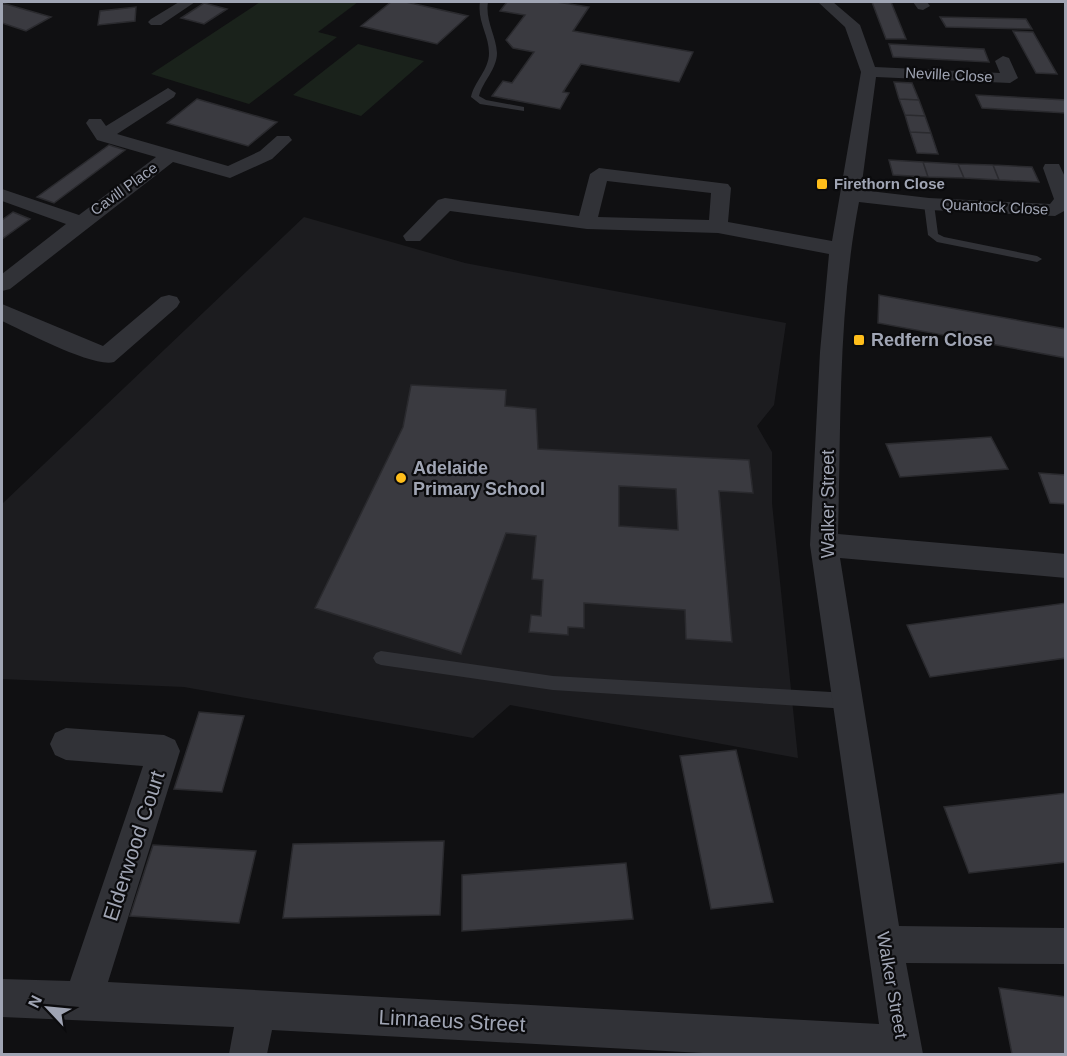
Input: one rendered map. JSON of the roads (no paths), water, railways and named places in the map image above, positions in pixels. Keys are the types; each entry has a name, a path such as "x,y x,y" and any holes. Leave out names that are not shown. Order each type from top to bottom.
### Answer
{"street":[{"path":"163,2 185,4"},
{"name":"Walker Street","path":"825,2 852,26 869,72 851,195 840,249 831,352 824,545 884,944 903,1050"},
{"path":"156,22 185,4"},
{"name":"Neville Close","path":"869,72 1010,78 1003,61"},
{"name":"Cavill Place","path":"168,93 99,130 170,155 230,172 266,155 283,140"},
{"name":"Cavill Place","path":"2,284 79,222 170,155"},
{"name":"Quantock Close","path":"851,195 929,204 1055,210 1064,200 1052,168"},
{"path":"587,223 599,174 721,188 718,227"},
{"name":"Cavill Place","path":"2,195 79,222"},
{"path":"413,236 445,204 587,223 718,227 840,249"},
{"path":"2,312 67,342 106,356 169,302"},
{"path":"824,545 1065,566"},
{"name":"Elderwood Court","path":"66,744 164,751 84,1000"},
{"path":"884,944 1065,946"},
{"name":"Linnaeus Street","path":"2,998 84,1000 903,1050"},
{"path":"248,1054 256,1011"}],"lane":[{"path":"484,2 482,10 493,51 492,61 474,97 483,102 521,109"},
{"path":"929,204 933,235 941,240 1037,259"},
{"path":"381,658 553,683 848,701"}],"place":[{"name":"Firethorn Close","path":"822,184"},
{"name":"Redfern Close","path":"859,340"},
{"name":"Adelaide Primary School","path":"401,478"}]}
